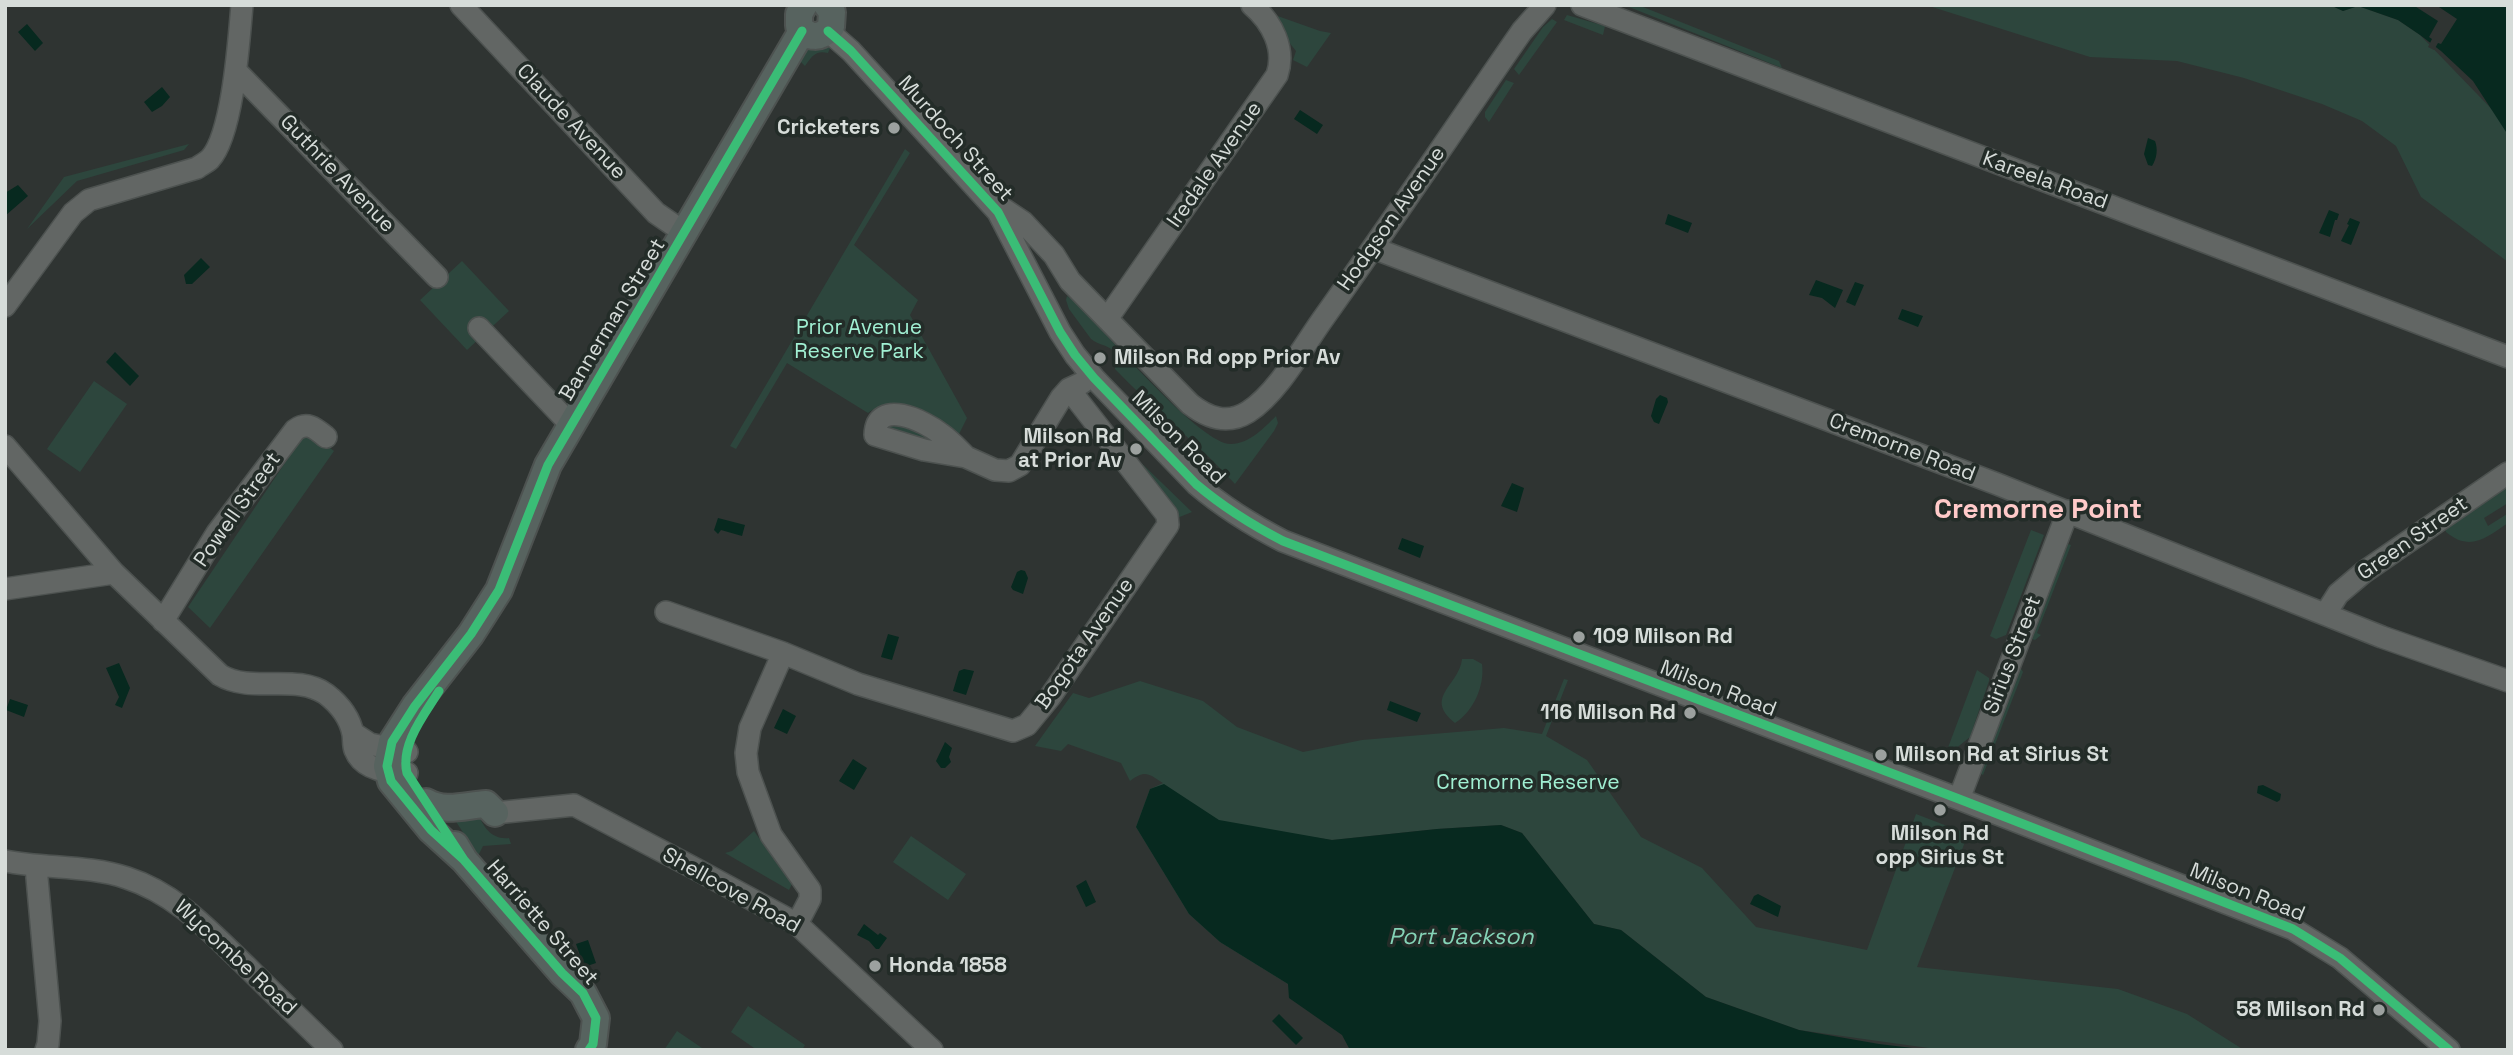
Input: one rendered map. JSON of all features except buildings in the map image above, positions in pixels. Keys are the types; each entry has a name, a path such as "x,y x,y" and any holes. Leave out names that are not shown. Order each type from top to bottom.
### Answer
{"main road":[{"name":"Bannerman Street","path":"398,762 501,585 543,474 815,18"},
{"name":"Harriette Street","path":"398,762 464,860"},
{"name":"Harriette Street","path":"398,762 394,786 411,808 464,860 562,973 583,993 596,1018 593,1044 589,1050"},
{"path":"426,802 439,808 486,804 495,813"},
{"name":"Harriette Street","path":"562,973 571,1003 580,1021 578,1039 572,1050"}],"street":[{"path":"5,306 67,221 89,200 197,168 211,158 223,130 236,71 242,5"},
{"name":"Claude Avenue","path":"461,5 656,213 685,233"},
{"name":"Kareela Road","path":"1582,5 2508,357"},
{"name":"Iredale Avenue","path":"1107,319 1277,75 1280,48 1256,9"},
{"name":"Hodgson Avenue","path":"1247,413 1269,394 1373,248 1532,10"},
{"name":"Murdoch Street","path":"815,18 851,51 988,199 1006,225 1037,285"},
{"name":"Guthrie Avenue","path":"236,71 437,277"},
{"name":"Murdoch Street","path":"988,199 1023,222 1054,255 1070,281 1180,395 1201,413 1223,419 1247,413"},
{"name":"Cremorne Road","path":"1373,248 2068,511 2326,612 2382,637 2508,681"},
{"path":"1037,285 1057,279 1070,281"},
{"name":"Milson Road","path":"1037,285 1060,332 1094,378 1205,492 1256,527 1283,541 2293,929 2340,958 2449,1050"},
{"path":"479,328 571,425"},
{"path":"966,457 995,470 1015,469 1069,389 1094,378"},
{"name":"Bogota Avenue","path":"666,612 783,653 858,684 1013,731 1027,725 1050,697 1168,525 1167,515 1069,389"},
{"name":"Powell Street","path":"163,621 217,533 295,430 308,425 326,437"},
{"path":"5,446 114,573 213,669 227,679 238,682 300,685 325,693 339,706 353,733 355,749 359,756 369,764 398,762"},
{"name":"Green Street","path":"2326,612 2338,594 2364,572 2508,473"},
{"name":"Sirius Street","path":"1959,799 2068,511"},
{"path":"5,589 114,573"},
{"path":"783,653 750,728 746,753 748,772 771,835 810,890 810,899 797,925"},
{"name":"Shellcove Road","path":"495,813 563,805 578,807 797,925 932,1050"},
{"name":"Wycombe Road","path":"5,861 36,867 97,870 126,878 169,897 218,940 332,1050"},
{"path":"36,867 50,1021 46,1050"}],"green space":[{"path":"1624,5 1638,5 1779,61 1782,68"},
{"path":"1926,5 2330,5 2343,11 2358,6 2398,20 2420,35 2508,126 2508,262 2421,197 2396,146 2362,121 2322,104 2244,78 2177,61 2090,57"},
{"path":"1272,14 1331,33 1307,67 1293,60 1296,51 1280,31"},
{"path":"1567,15 1605,26 1603,35 1564,20"},
{"path":"1552,19 1557,22 1519,75 1514,69 1543,27"},
{"path":"821,45 830,48 828,53 820,52 805,66 798,59 808,49"},
{"path":"1506,80 1514,83 1489,122 1485,112"},
{"path":"189,144 184,150 77,181 27,229 64,177"},
{"name":"Prior Avenue Reserve Park","path":"905,149 910,153 854,245 918,300 910,315 967,418 959,434 927,415 902,407 878,408 868,413 787,363 736,449 730,446"},
{"path":"462,261 509,311 467,350 420,300"},
{"path":"1067,296 1080,306 1162,394 1218,440 1231,444 1244,441 1276,416 1278,423 1274,431 1235,484 1115,369 1115,353 1091,339 1069,309"},
{"path":"94,381 127,404 80,472 47,449"},
{"path":"891,422 920,431 936,444 888,429 887,426"},
{"path":"311,433 334,451 210,628 188,607 301,439"},
{"path":"1130,452 1192,512 1177,518"},
{"path":"2508,483 2508,503 2484,518 2488,526 2507,514 2508,523 2478,541 2463,541 2446,532 2445,527"},
{"path":"2031,530 2044,535 2006,635 1996,639 1990,636"},
{"path":"2068,544 2071,545 2037,633 2041,635 2035,640 2032,639"},
{"path":"1462,659 1473,659 1482,664 1482,681 1472,705 1455,723 1446,714 1442,698 1460,668"},
{"path":"2020,667 2023,672 1983,775 1979,773"},
{"path":"1977,670 1989,678 1989,681 1970,737 1949,754 1946,753"},
{"name":"Cremorne Reserve","path":"1564,679 1568,680 1546,736 1587,760 1641,837 1702,868 1756,927 1867,950 1916,814 1968,834 1917,967 2118,989 2187,1014 2244,1050 1943,1050 1799,1030 1706,997 1621,930 1594,924 1522,833 1501,825 1332,840 1280,832 1289,998 1288,984 1220,942 1189,914 1136,827 1150,789 1163,783 1147,774 1130,781 1121,763 1068,744 1061,751 1035,746 1073,693 1089,698 1140,681 1203,701 1237,727 1303,752 1362,740 1504,728 1542,734"},
{"path":"478,813 489,832 498,837 509,838 511,844 483,846 478,856 455,820"},
{"path":"754,831 792,884 789,890 725,853 732,851"},
{"path":"911,836 966,874 948,900 893,862"},
{"path":"748,1006 805,1045 802,1050 757,1050 731,1032"},
{"path":"677,1031 705,1050 664,1050"}],"water":[{"path":"2330,5 2508,5 2508,135 2473,81 2420,35 2398,20 2358,6 2343,11"},
{"path":"27,24 43,43 35,51 18,32"},
{"path":"162,87 170,97 152,112 144,102"},
{"path":"1300,110 1323,125 1317,134 1294,119"},
{"path":"2148,138 2155,141 2157,147 2152,166 2148,165 2144,154"},
{"path":"18,185 28,196 5,216 5,193"},
{"path":"2329,210 2339,214 2330,237 2319,233"},
{"path":"1668,214 1692,223 1688,233 1665,224"},
{"path":"2350,218 2360,222 2351,245 2341,241"},
{"path":"201,258 210,267 192,284 186,284 184,275"},
{"path":"1816,280 1843,290 1835,308 1822,298 1809,295"},
{"path":"1855,282 1864,285 1855,306 1846,302"},
{"path":"1902,309 1923,316 1918,327 1898,319"},
{"path":"115,352 139,376 130,386 106,362"},
{"path":"1660,395 1667,398 1668,402 1659,424 1654,422 1651,416 1656,399"},
{"path":"1512,483 1524,488 1517,512 1501,506"},
{"path":"718,518 745,525 742,536 721,530 718,534 714,530"},
{"path":"1402,538 1424,546 1420,558 1398,549"},
{"path":"1025,571 1028,578 1023,594 1011,587 1017,572"},
{"path":"888,634 899,637 892,660 881,657"},
{"path":"119,663 130,688 122,708 115,705 119,697 106,668"},
{"path":"959,671 974,671 966,695 953,691"},
{"path":"10,699 28,705 24,717 6,710"},
{"path":"1390,701 1421,713 1417,722 1387,710"},
{"path":"783,709 796,716 787,734 774,728"},
{"path":"945,742 952,748 949,757 951,762 941,768 936,761"},
{"path":"853,759 867,768 854,790 839,781"},
{"name":"Port Jackson","path":"1164,784 1219,820 1332,840 1501,825 1522,833 1594,924 1621,930 1706,997 1799,1030 1929,1050 1350,1050 1342,1035 1289,998 1288,984 1220,942 1189,914 1136,827 1150,789"},
{"path":"2263,785 2281,794 2280,800 2277,802 2257,793 2258,786"},
{"path":"1086,880 1096,902 1086,907 1076,886"},
{"path":"1758,894 1781,906 1778,917 1750,904"},
{"path":"864,924 878,935 880,933 887,938 879,949 857,935"},
{"path":"588,940 596,963 584,967 576,944"},
{"path":"1279,1014 1303,1038 1296,1045 1272,1021"}],"pier":[{"path":"2413,5 2436,5 2457,19 2434,50 2428,47 2432,39 2429,37 2438,21"}],"cycle path":[{"path":"464,860 431,830 391,781 387,766 392,742 415,706 471,634 499,590 548,465 802,31"},
{"path":"828,31 851,51 998,212 1060,332 1094,378 1196,484 1260,529 1283,541 2293,929 2340,958 2449,1050"},
{"path":"439,691 410,740 407,773 464,860 562,973 583,993 596,1018 593,1044 589,1050"}],"place":[{"name":"Cricketers","path":"894,128"},
{"name":"Milson Rd opp Prior Av","path":"1100,358"},
{"name":"Milson Rd at Prior Av","path":"1136,449"},
{"name":"109 Milson Rd","path":"1579,637"},
{"name":"116 Milson Rd","path":"1690,713"},
{"name":"Milson Rd at Sirius St","path":"1881,755"},
{"name":"Milson Rd opp Sirius St","path":"1940,810"},
{"name":"Honda 1858","path":"875,966"},
{"name":"58 Milson Rd","path":"2379,1010"}],"district":[{"name":"Cremorne Point","path":"2038,510"}]}
